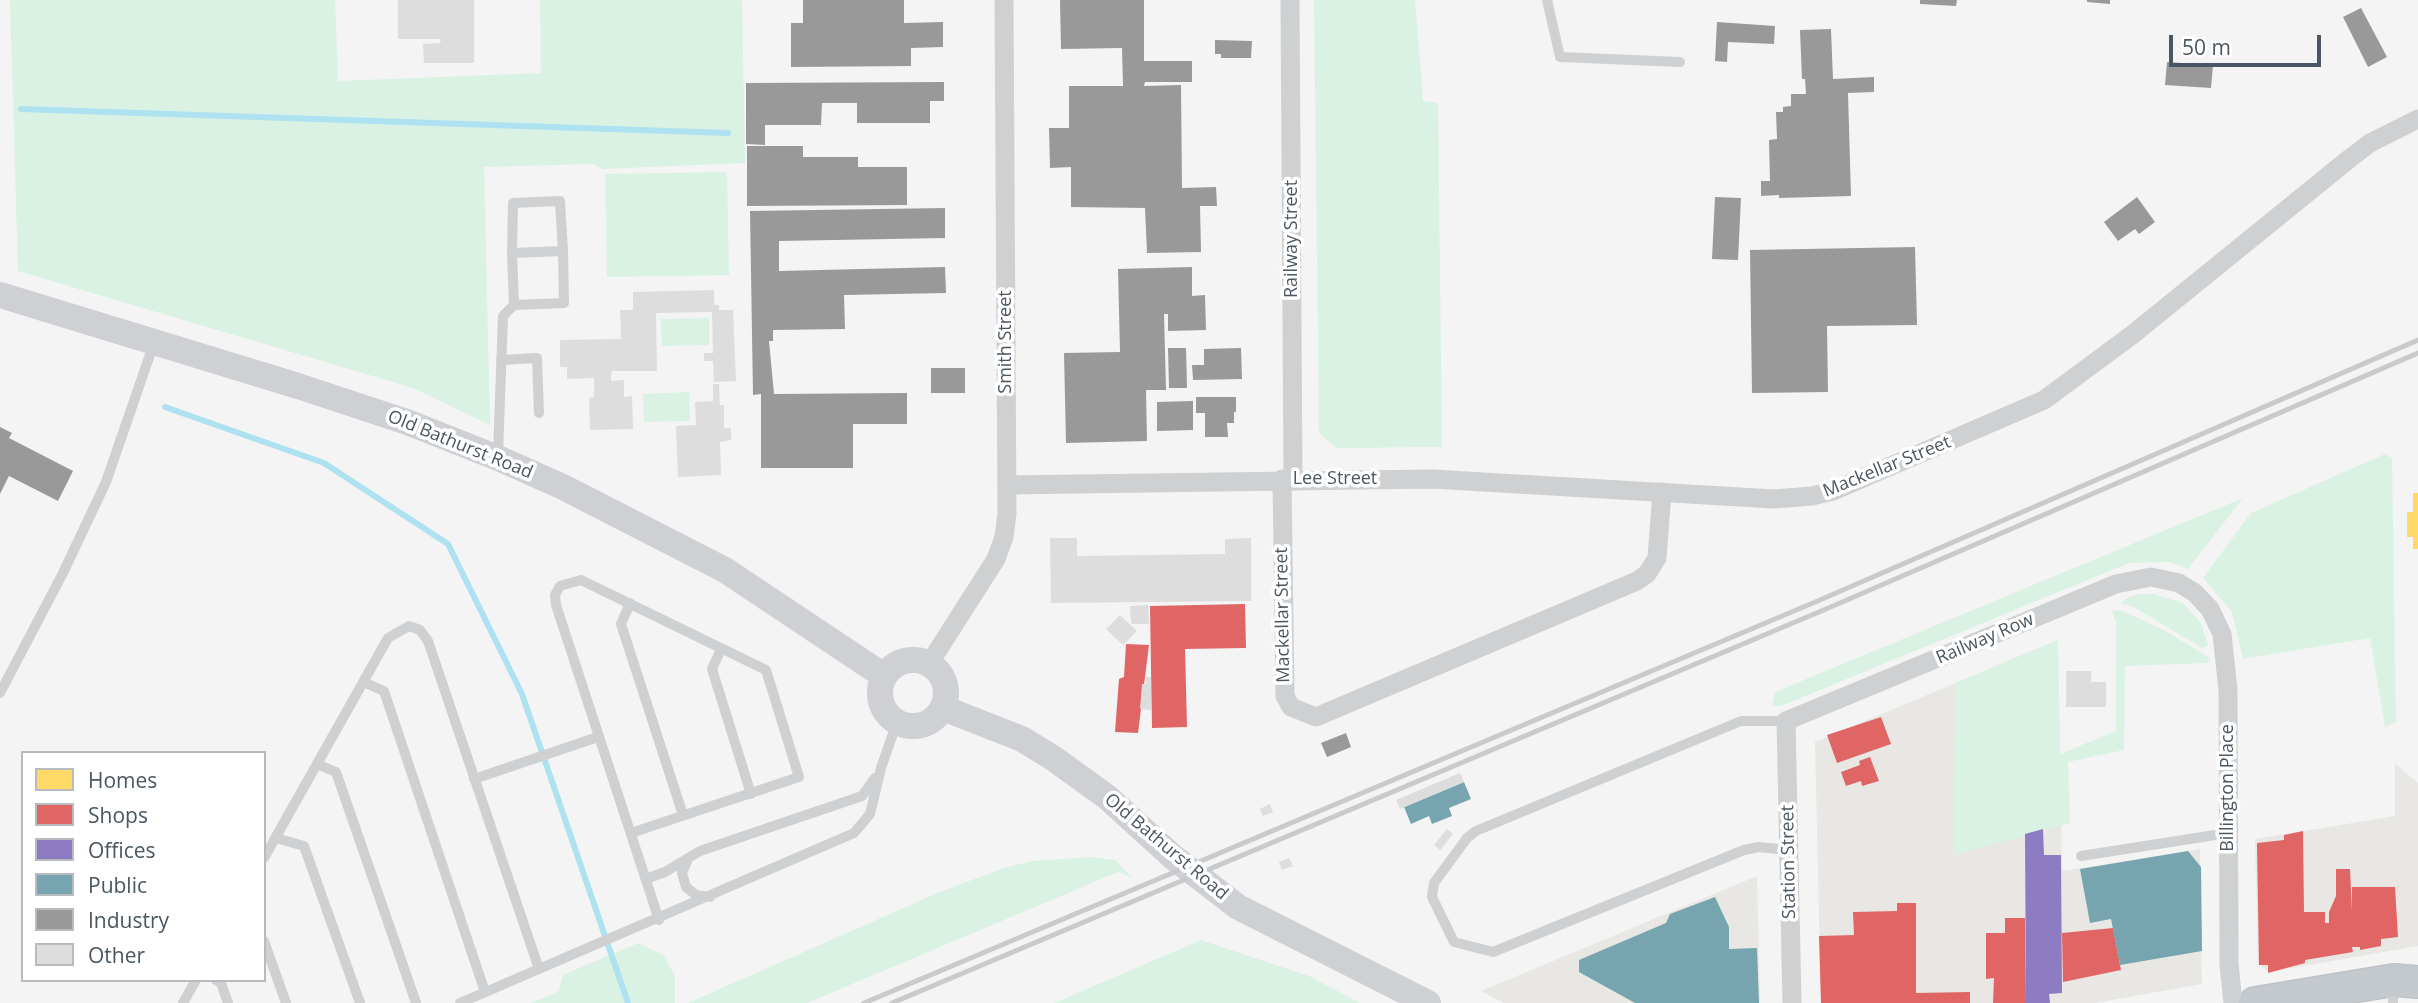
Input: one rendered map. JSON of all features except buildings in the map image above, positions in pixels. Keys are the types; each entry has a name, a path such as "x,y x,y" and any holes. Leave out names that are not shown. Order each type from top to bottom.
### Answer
{"highway":[{"path":"2255,1003 2406,984"}],"main road":[{"name":"Old Bathurst Road","path":"0,295 363,407 498,458 725,569 884,676"},
{"path":"909,660 929,664 937,670 946,688 943,708 923,725 914,727 897,722 882,707 880,697 884,676 891,668 909,660"},
{"name":"Old Bathurst Road","path":"943,708 1022,739 1073,772 1107,797 1173,857 1238,907 1428,1003"}],"street":[{"name":"Smith Street","path":"929,664 996,559 1004,537 1007,485 1004,0"},
{"name":"Railway Street","path":"1287,479 1290,0"},
{"name":"Mackellar Street","path":"1287,479 1285,696 1292,707 1316,717 1637,581 1647,574 1657,558 1662,492 1774,499 1812,496 1854,484 2044,400 2132,335 2370,143 2418,119"},
{"name":"Lee Street","path":"1007,485 1287,479 1489,480 1662,492"},
{"name":"Railway Row","path":"1786,721 2116,584 2151,576 2186,586"},
{"name":"Billington Place","path":"2186,586 2210,609 2222,634 2228,690 2228,833 2233,1003"},
{"name":"Station Street","path":"1786,721 1791,1003"}],"lane":[{"path":"1546,0 1560,57 1680,62"},
{"path":"498,458 503,316 514,305 564,303 560,201 513,203 514,305"},
{"path":"512,253 563,251"},
{"path":"0,693 63,573 106,482 154,342"},
{"path":"501,360 537,358 539,413"},
{"path":"631,833 799,777 766,670 580,580 560,586 555,595 598,737 659,920"},
{"path":"630,603 621,624 683,816"},
{"path":"266,854 388,638 409,626 420,631 428,642 539,969"},
{"path":"721,649 712,669 751,794"},
{"path":"363,682 384,691 485,992"},
{"path":"1786,721 1749,719 1719,729 1476,831 1467,838 1434,883 1432,892 1454,942 1493,952 1744,850 1788,850"},
{"path":"460,1003 659,920 854,833 870,814 881,768 897,722"},
{"path":"474,779 598,737"},
{"path":"317,764 336,772 416,1003"},
{"path":"646,878 665,872 689,857 862,796 869,791 881,768"},
{"path":"2081,856 2228,833"},
{"path":"275,838 304,846 360,1003"},
{"path":"689,857 684,866 683,882 689,891 710,897"},
{"path":"266,946 286,1003"},
{"path":"183,1003 195,982"},
{"path":"219,982 228,1003"}],"shaded area":[{"path":"2058,640 2062,871 2200,849 2202,984 2095,1003 1821,1003 1815,742"},
{"path":"2395,764 2418,783 2418,946 2269,972 2258,963 2255,839 2395,816"},
{"path":"1757,876 1760,1003 1504,1003 1481,991"}],"green space":[{"path":"10,0 335,0 338,81 541,73 540,0 742,0 745,163 602,169 593,164 484,167 490,425 413,388 18,271"},
{"path":"1314,0 1415,0 1423,101 1438,103 1442,447 1336,448 1319,433"},
{"path":"727,172 729,275 607,277 605,174"},
{"path":"709,318 709,345 662,346 661,319"},
{"path":"689,392 690,421 644,422 643,394"},
{"path":"2385,454 2392,458 2396,722 2385,727 2370,638 2243,659 2232,612 2203,578 2251,513"},
{"path":"2243,498 2188,569 2169,562 2129,563 1781,706 1772,706 1775,692"},
{"path":"2153,594 2183,603 2201,623 2208,646 2202,648 2132,606 2120,604 2126,598"},
{"path":"2120,610 2164,630 2210,658 2208,663 2125,666 2124,750 2068,762 2070,823 1954,855 1955,683 2058,640 2060,754 2116,731 2116,622 2112,611"},
{"path":"1090,857 1115,860 1133,878 1118,872 807,1003 688,1003 940,892 1004,868 1032,861"},
{"path":"1201,940 1309,976 1360,1003 1054,1003"},
{"path":"638,943 663,955 675,976 675,1003 531,1003 559,991 563,975"}],"waterway":[{"path":"21,109 728,133"},
{"path":"165,407 324,463 448,544 522,694 628,1003"}],"railway":[{"path":"864,1003 1820,600 2418,340"},
{"path":"892,1003 1826,609 2418,353"}]}
